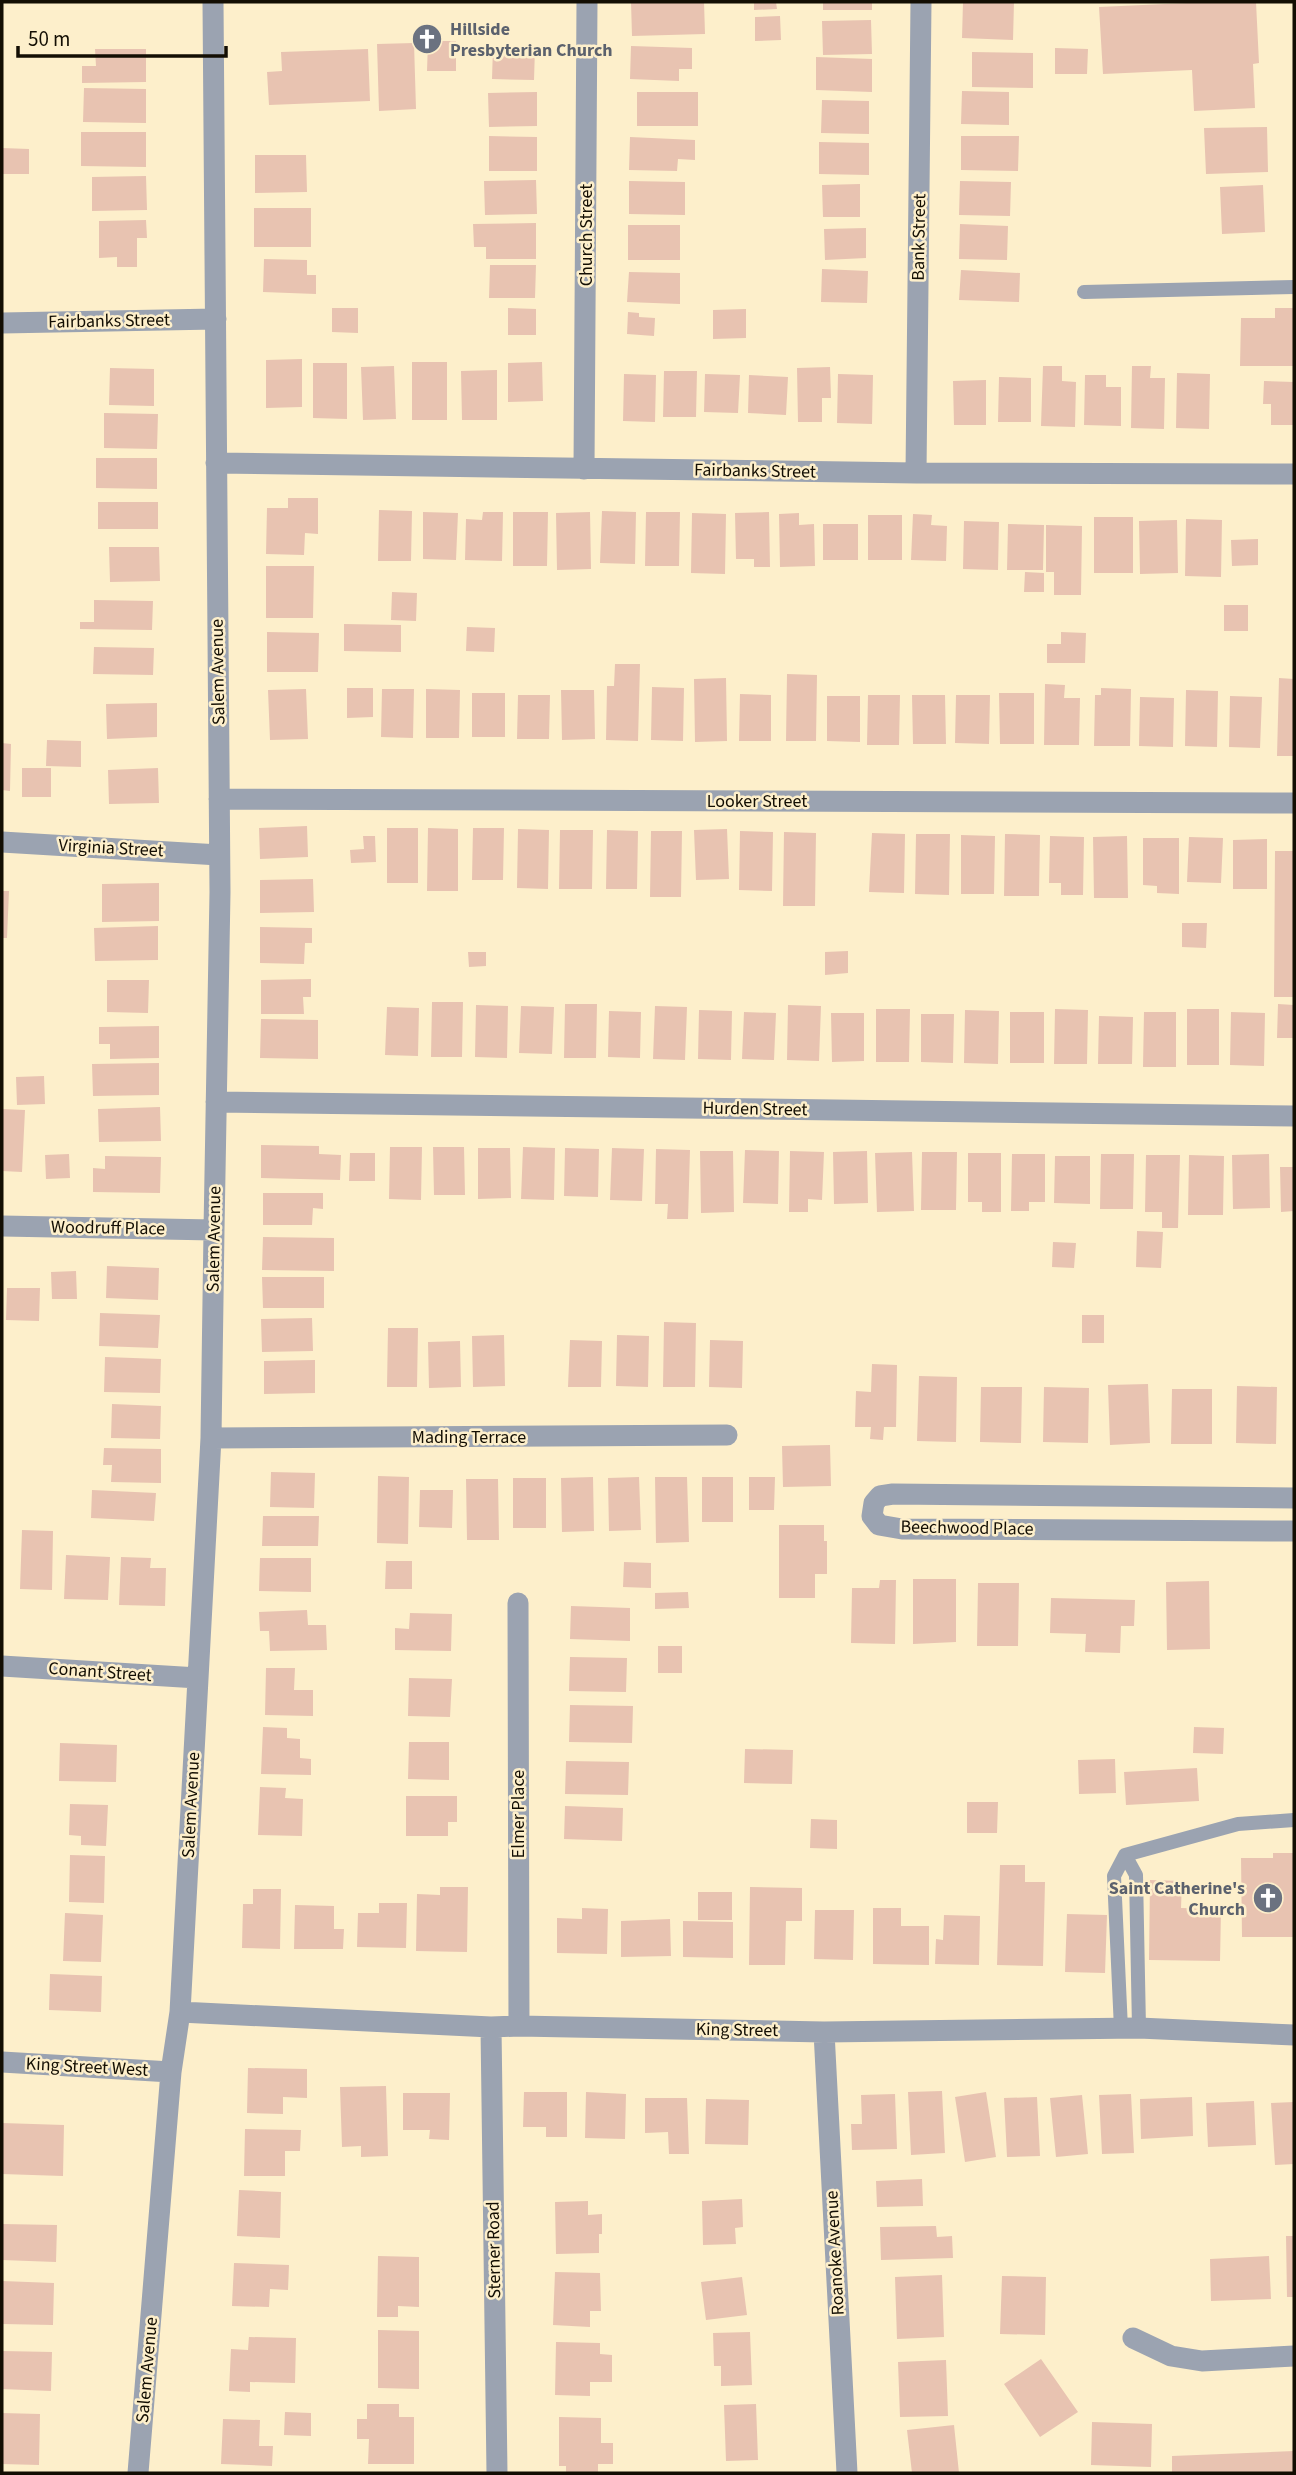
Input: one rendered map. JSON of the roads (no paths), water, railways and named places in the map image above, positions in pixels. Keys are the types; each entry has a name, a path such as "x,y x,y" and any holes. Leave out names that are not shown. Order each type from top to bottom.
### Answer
{"street":[{"name":"Salem Avenue","path":"138,2473 171,2072 180,2012 211,1438 219,855 214,2"},
{"name":"Church Street","path":"584,468 587,2"},
{"name":"Bank Street","path":"916,473 921,2"},
{"name":"Fairbanks Street","path":"2,323 216,319"},
{"name":"Fairbanks Street","path":"216,463 916,473 1294,474"},
{"name":"Looker Street","path":"219,799 1294,803"},
{"name":"Virginia Street","path":"2,842 219,855"},
{"name":"Hurden Street","path":"216,1102 1294,1116"},
{"name":"Woodruff Place","path":"2,1226 215,1230"},
{"name":"Mading Terrace","path":"211,1438 727,1435"},
{"name":"Beechwood Place","path":"1292,1498 893,1494 880,1496 874,1503 872,1516 879,1525 902,1530 1292,1531"},
{"path":"1081,1530 1082,1496"},
{"path":"1292,1498 1292,1531"},
{"name":"Elmer Place","path":"518,1603 519,2026"},
{"name":"Conant Street","path":"2,1666 198,1678"},
{"name":"King Street","path":"180,2012 491,2027 824,2032 1130,2029 1294,2035"},
{"name":"Sterner Road","path":"491,2027 497,2473"},
{"name":"Roanoke Avenue","path":"824,2032 848,2473"},
{"name":"King Street West","path":"2,2062 171,2072"},
{"path":"1133,2338 1171,2356 1202,2361 1294,2356"}],"lane":[{"path":"1084,292 1294,287"},
{"path":"1130,2029 1114,1876 1125,1855 1238,1824 1294,1820"},
{"path":"1125,1855 1136,1875 1130,2029"}],"place":[{"name":"Hillside Presbyterian Church","path":"427,39"},
{"name":"Saint Catherine's Church","path":"1268,1898"}]}
